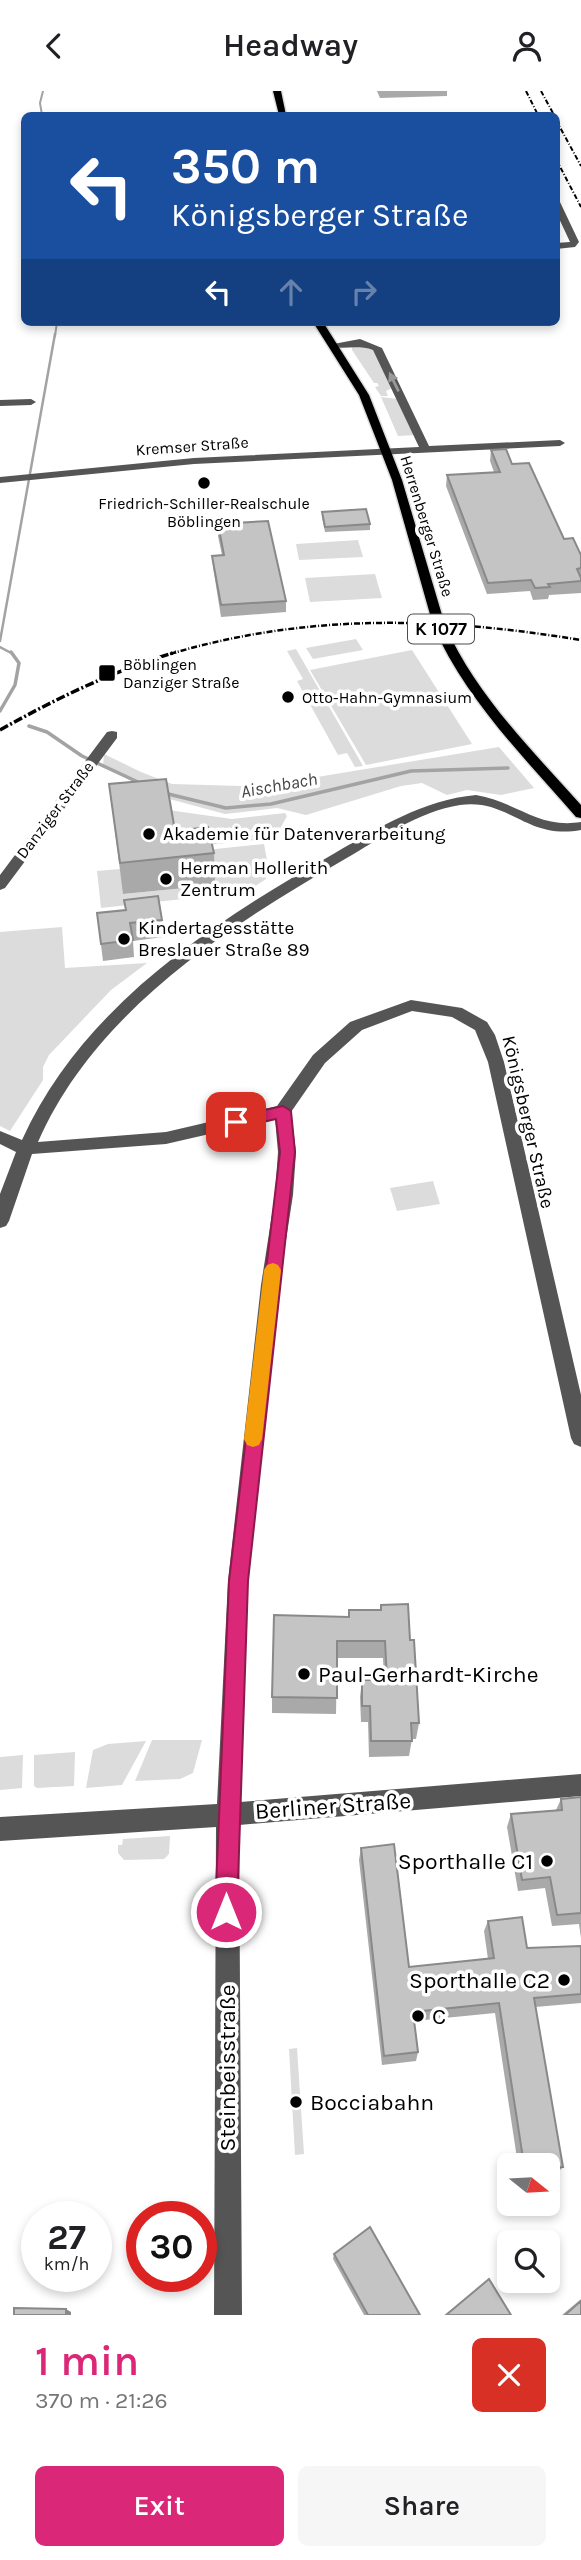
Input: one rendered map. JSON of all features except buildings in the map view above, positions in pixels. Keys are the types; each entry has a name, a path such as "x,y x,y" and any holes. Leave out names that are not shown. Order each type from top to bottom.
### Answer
{"main road":[{"path":"277,91 282,112"},
{"name":"Herrenberger Straße","path":"321,326 364,395 386,450 439,625 449,648 484,703 581,814"}],"street":[{"path":"560,210 575,242 572,245 560,246"},
{"name":"Herrenberger Straße","path":"333,345 360,342 377,348 425,448"},
{"path":"0,403 31,402"},
{"name":"Herrenberger Straße","path":"386,450 560,443"},
{"name":"Kremser Straße","path":"0,480 161,463 386,450"},
{"name":"Danziger Straße","path":"0,885 112,735"},
{"path":"0,1221 24,1148 64,1076 127,1005 218,931 278,892 388,828 460,800 496,802 547,830 559,831 581,826"},
{"name":"Königsberger Straße","path":"283,1111 319,1059 356,1026 411,1006 456,1012 481,1026 496,1062 581,1438"},
{"path":"0,1137 24,1148 56,1148 166,1138 283,1111"},
{"name":"Steinbeisstraße","path":"229,2315 226,1867 238,1581 270,1285 284,1195 287,1152 283,1111"},
{"name":"Berliner Straße","path":"0,1829 177,1819 581,1785"}],"shaded area":[{"path":"352,347 373,349 392,388 386,391 388,396 381,396 375,387 379,386 374,383 352,350"},
{"path":"381,397 398,399 416,435 398,436"},
{"path":"358,540 363,557 299,560 296,544"},
{"path":"375,574 382,598 310,602 305,578"},
{"path":"356,639 363,650 313,659 306,648"},
{"path":"296,649 363,766 355,767 347,753 338,755 297,681 303,679 287,651"},
{"path":"412,650 472,744 366,765 310,670"},
{"path":"499,747 534,788 501,795 467,790 447,795 422,783 401,786 306,815 277,808 225,814 162,797 103,766 104,754 172,784 241,786 293,781"},
{"path":"168,810 232,819 285,813 287,816 275,838 188,847 184,829 172,829"},
{"path":"264,844 266,879 246,892 101,908 97,871 120,869 124,894 215,885 187,852"},
{"path":"62,927 65,968 147,963 111,990 49,1055 43,1067 43,1080 10,1131 0,1126 0,932"},
{"path":"433,1181 440,1204 397,1211 390,1188"},
{"path":"152,1740 202,1740 193,1773 180,1779 135,1781"},
{"path":"146,1741 122,1785 86,1788 93,1750 108,1744"},
{"path":"75,1752 74,1786 34,1786 34,1755"},
{"path":"23,1755 22,1788 0,1790 0,1757"},
{"path":"170,1836 169,1854 164,1859 124,1860 118,1853 118,1845 122,1845 123,1839"},
{"name":"Bocciabahn","path":"297,2048 304,2154 295,2155 289,2049"}],"waterway":[{"path":"42,112 40,103 43,91"},
{"path":"55,336 56,326"},
{"name":"Aischbach","path":"0,641 55,334"},
{"name":"Aischbach","path":"0,647 12,654"},
{"name":"Aischbach","path":"0,711 15,685 19,663 12,654"},
{"name":"Aischbach","path":"29,726 47,732 82,756 140,783"},
{"name":"Aischbach","path":"164,793 226,808 271,804 411,771 508,768"}],"railway":[{"path":"526,91 536,112"},
{"path":"541,91 552,112"},
{"path":"560,127 581,166"},
{"path":"560,167 581,207"},
{"path":"171,654 273,631 374,623 477,627 581,640"},
{"path":"171,654 176,652"},
{"path":"0,730 86,686 171,654"}],"slow traffic":[{"path":"253,1439 273,1270"}],"place":[{"name":"Friedrich-Schiller-Realschule Böblingen","path":"204,483"},
{"name":"Böblingen Danziger Straße","path":"107,673"},
{"name":"Otto-Hahn-Gymnasium","path":"288,697"},
{"name":"Akademie für Datenverarbeitung","path":"149,834"},
{"name":"Herman Hollerith Zentrum","path":"166,879"},
{"name":"Kindertagesstätte Breslauer Straße 89","path":"124,939"},
{"name":"Paul-Gerhardt-Kirche","path":"304,1674"},
{"name":"Sporthalle C1","path":"547,1861"},
{"name":"Sporthalle C2","path":"564,1980"},
{"name":"C","path":"418,2016"},
{"name":"Bocciabahn","path":"296,2102"}],"route":[{"path":"226,1912 238,1581 270,1285 282,1216 287,1152 283,1111 236,1122"}]}
